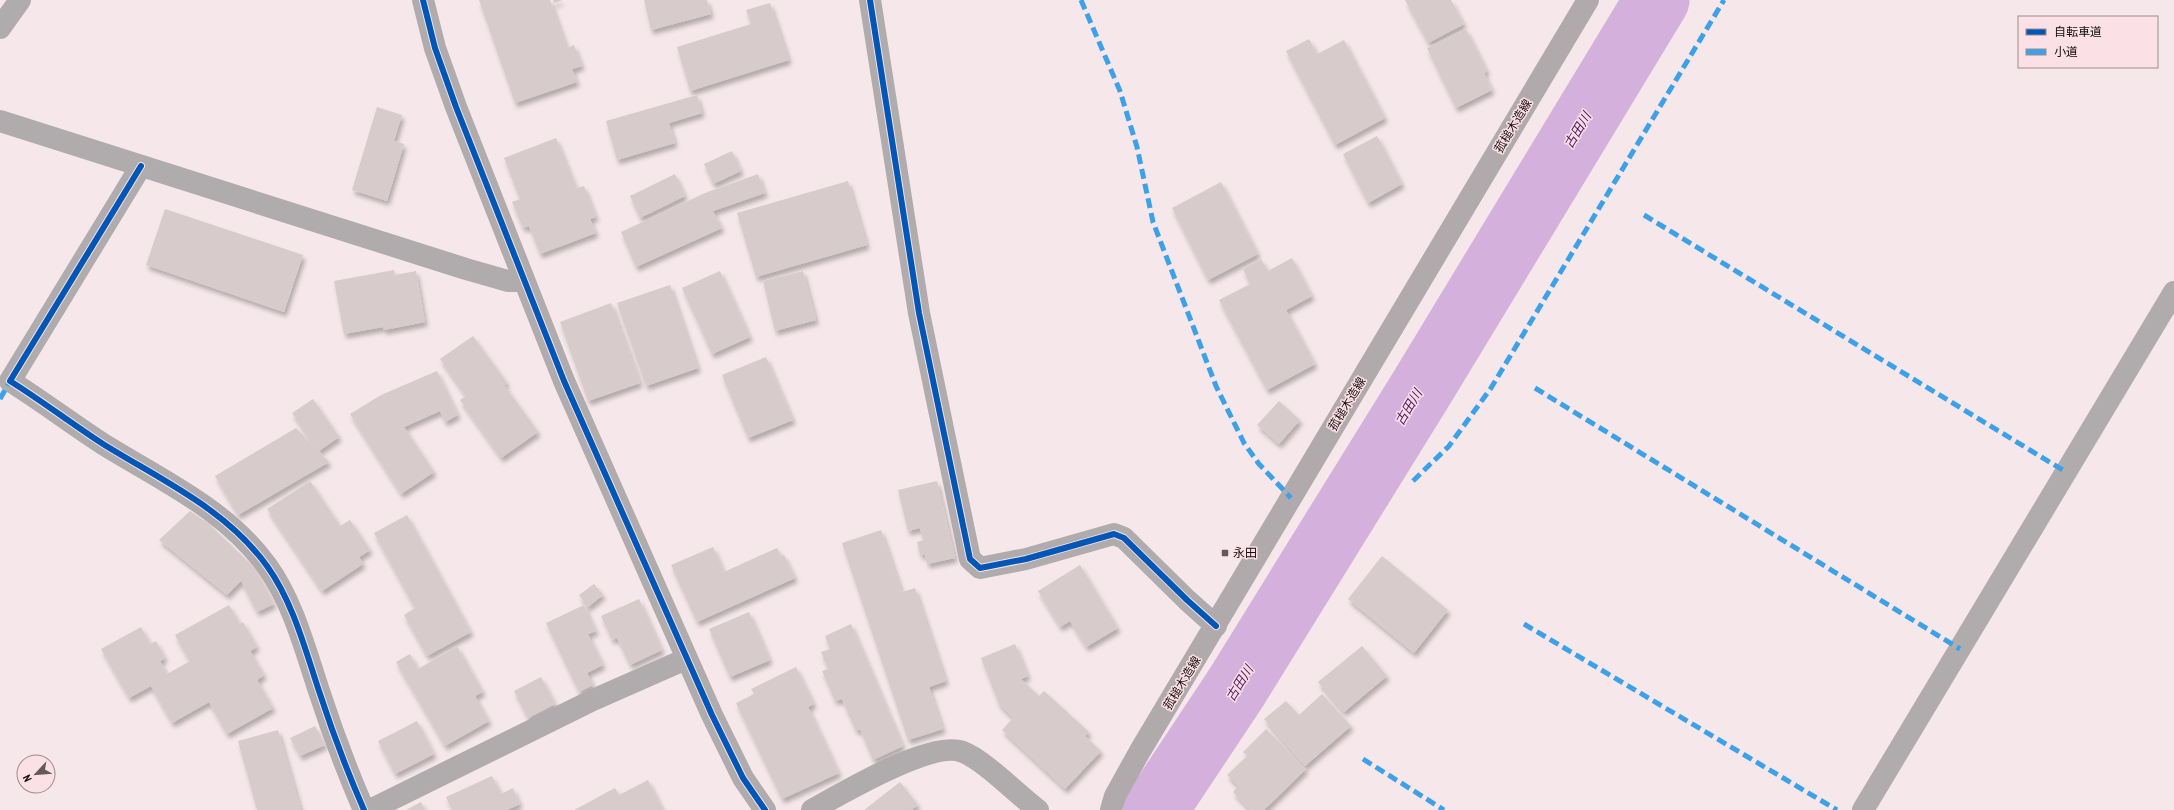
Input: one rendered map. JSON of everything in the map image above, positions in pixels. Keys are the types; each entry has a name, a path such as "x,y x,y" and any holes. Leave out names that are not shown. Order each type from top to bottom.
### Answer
{"main road":[{"name":"菰槌木造線","path":"1111,810 1115,796 1140,751 1216,626 1588,0"}],"street":[{"path":"0,28 20,0"},
{"path":"423,0 435,48 456,106 564,381 686,659 743,778 765,810"},
{"path":"870,0 919,314 970,560 980,568 1026,559 1114,534 1124,538 1187,600 1216,626"},
{"path":"0,121 466,269 508,281 524,281"},
{"path":"141,166 10,381 92,437 200,502 227,523 267,566 285,600 304,644 335,737 364,810"},
{"path":"1863,810 2174,292"},
{"path":"370,810 593,700 686,659"},
{"path":"812,810 887,770 944,749 963,751 983,765 1038,810"}],"building":[{"path":"479,0 550,0 567,48 574,45 582,66 572,69 577,82 515,103"},
{"path":"553,0 563,0 554,3"},
{"path":"644,0 707,0 711,14 651,30"},
{"path":"1405,0 1451,0 1464,24 1428,43"},
{"path":"770,3 789,60 690,91 677,47 751,24 746,10"},
{"path":"1466,29 1487,71 1484,73 1492,90 1456,108 1427,48"},
{"path":"1309,39 1317,54 1344,40 1385,118 1335,145 1286,51"},
{"path":"697,95 702,113 669,123 675,143 617,160 606,121"},
{"path":"377,107 402,115 394,141 404,144 387,201 352,190"},
{"path":"1377,136 1402,184 1368,203 1343,154"},
{"path":"556,138 576,188 584,186 596,217 590,219 596,233 540,254 529,226 523,228 512,202 520,199 504,158"},
{"path":"732,151 741,171 713,184 704,164"},
{"path":"675,174 685,196 640,218 630,196"},
{"path":"758,174 765,193 713,211 722,228 636,267 621,232 705,193"},
{"path":"848,181 867,245 756,277 737,213"},
{"path":"1221,182 1258,254 1208,280 1172,208"},
{"path":"165,209 303,255 284,312 146,265"},
{"path":"1292,258 1312,296 1286,310 1315,364 1267,390 1219,300 1250,284 1243,269 1261,259 1268,271"},
{"path":"394,270 395,275 416,271 425,322 384,330 383,327 344,334 334,281"},
{"path":"720,271 750,337 712,354 682,288"},
{"path":"803,271 816,320 775,331 763,281"},
{"path":"670,285 698,368 646,386 617,303"},
{"path":"611,303 640,383 588,401 560,322"},
{"path":"473,336 507,383 504,385 538,432 501,458 460,400 466,396 440,359"},
{"path":"766,357 793,420 748,438 722,375"},
{"path":"437,371 458,415 445,422 440,411 404,427 434,472 401,494 350,414 381,395"},
{"path":"313,399 339,437 319,451 292,413"},
{"path":"1279,401 1300,420 1279,444 1257,425"},
{"path":"296,428 329,462 238,515 215,476"},
{"path":"310,481 340,526 350,520 370,550 359,557 363,564 322,591 267,509"},
{"path":"937,481 955,558 927,564 925,554 920,555 917,542 923,540 920,528 908,531 898,490"},
{"path":"190,511 208,523 256,569 274,604 257,612 241,581 227,595 159,540"},
{"path":"407,515 471,632 427,656 404,615 415,608 374,533"},
{"path":"881,530 902,592 915,588 946,681 929,687 943,729 908,740 842,543"},
{"path":"713,547 724,572 777,548 781,556 784,555 795,578 697,622 671,565"},
{"path":"1382,556 1448,610 1414,653 1348,599"},
{"path":"1080,565 1118,628 1086,647 1070,621 1060,627 1038,591"},
{"path":"594,584 603,595 588,607 579,595"},
{"path":"639,599 662,650 630,665 617,638 612,640 601,616"},
{"path":"229,605 240,624 243,622 257,647 250,651 264,675 257,680 273,708 227,734 209,702 172,723 151,686 129,698 101,649 141,627 150,644 156,641 165,658 160,661 167,674 190,661 175,635"},
{"path":"584,605 596,631 588,634 603,665 587,673 593,685 579,692 546,623"},
{"path":"749,612 770,660 730,677 709,629"},
{"path":"851,624 903,746 873,760 860,729 856,731 842,699 835,701 822,671 828,669 821,652 830,649 825,636"},
{"path":"1015,644 1028,676 1021,679 1039,696 1044,691 1089,732 1085,736 1101,751 1065,789 1002,730 1013,718 999,704 981,658"},
{"path":"457,646 483,692 475,696 489,721 445,746 396,662 410,654 418,669"},
{"path":"1362,646 1387,676 1344,712 1318,682"},
{"path":"796,667 814,704 808,707 839,773 782,799 736,703 754,694 751,689"},
{"path":"541,677 555,704 528,718 514,691"},
{"path":"1322,694 1351,726 1305,766 1264,719 1286,701 1299,715"},
{"path":"417,721 434,754 395,774 378,741"},
{"path":"315,726 325,745 300,756 290,738"},
{"path":"1266,729 1306,769 1264,810 1250,810 1233,792 1238,786 1227,775 1247,756 1243,752"},
{"path":"278,730 301,810 257,810 238,741"},
{"path":"492,776 501,794 513,788 520,804 507,810 452,810 446,797"},
{"path":"648,780 663,810 574,810 615,788 619,795"},
{"path":"900,782 918,805 911,810 864,810"},
{"path":"421,802 425,810 406,810"}],"waterway":[{"name":"古田川","path":"1155,810 1236,688 1423,386 1657,0"}],"marked path":[{"path":"1081,0 1120,91 1137,147 1153,222 1216,386 1244,443 1259,464 1291,498"},
{"path":"1413,481 1449,446 1491,388 1724,0"},
{"path":"1644,215 2066,472"},
{"path":"0,399 10,381"},
{"path":"1535,388 1960,649"},
{"path":"1524,624 1837,810"},
{"path":"1363,759 1444,810"}],"cycle path":[{"path":"423,0 435,48 456,107 564,381 712,715 743,778 765,810"},
{"path":"870,0 919,313 970,559 980,568 1026,559 1114,534 1124,538 1187,600 1216,626"},
{"path":"141,166 10,381 103,444 191,497 232,528 251,546 276,580 298,626 334,736 364,810"}],"place":[{"name":"永田","path":"1225,553"}]}
